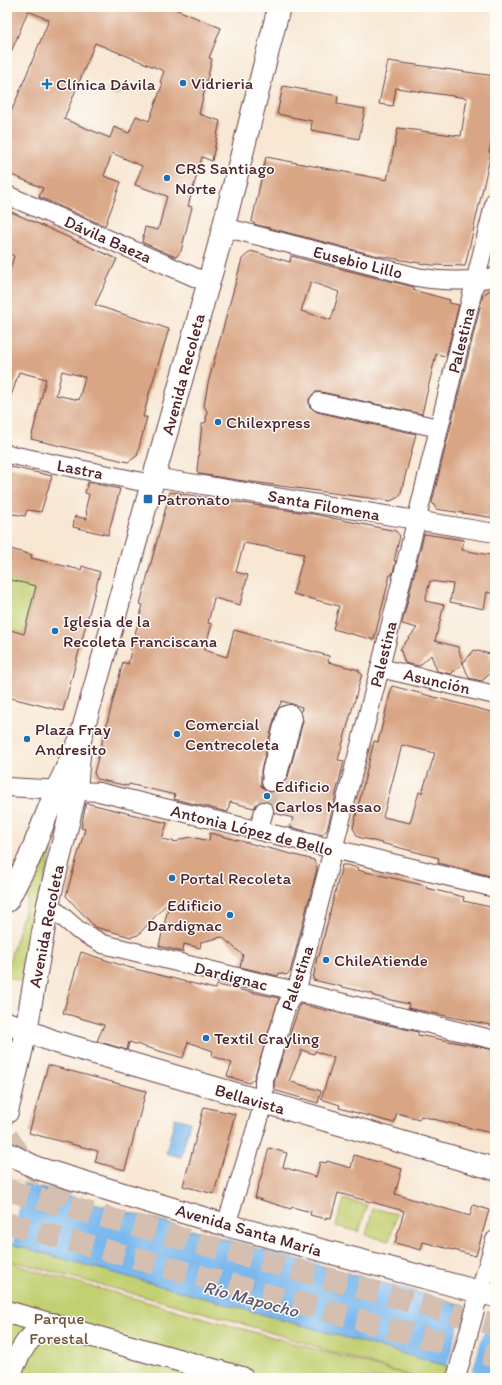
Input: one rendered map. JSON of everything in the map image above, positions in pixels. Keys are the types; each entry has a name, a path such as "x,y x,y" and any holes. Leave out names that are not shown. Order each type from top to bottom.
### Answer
{"main road":[{"name":"Avenida Recoleta","path":"7,1112 16,1027 48,904 66,790 224,227 279,7"},
{"name":"Avenida Recoleta","path":"7,901 38,838 66,790"},
{"name":"Bellavista","path":"16,1027 53,1041 495,1169"},
{"name":"Avenida Santa María","path":"7,1153 37,1168 226,1225 483,1299"},
{"path":"7,1312 242,1378"},
{"path":"11,1370 26,1341 40,1329 52,1324"}],"street":[{"name":"Dávila Baeza","path":"7,195 208,283"},
{"name":"Palestina","path":"226,1225 264,1103 264,1080 287,1004 295,992 334,850 495,202"},
{"name":"Eusebio Lillo","path":"224,227 417,277 449,282 495,277"},
{"path":"319,402 439,428"},
{"name":"Lastra","path":"7,454 153,481"},
{"name":"Santa Filomena","path":"153,481 495,533"},
{"name":"Asunción","path":"380,668 495,695"},
{"name":"Antonia López de Bello","path":"7,787 99,792 495,888"},
{"path":"258,831 264,811"},
{"name":"Dardignac","path":"48,904 68,922 103,944 495,1040"},
{"path":"456,1378 483,1299 495,1240"}],"green space":[{"path":"113,84 125,89 126,91 114,95 110,94 108,89"},
{"path":"7,579 36,586 24,634 7,629"},
{"path":"61,805 24,982 7,977 7,969 28,898 25,897 45,852"},
{"name":"Parque Forestal","path":"7,1179 495,1314 495,1378 23,1378 7,1326","holes":["12,1261 224,1318 414,1377 19,1266"]},
{"path":"344,1199 367,1205 359,1232 336,1226"},
{"path":"373,1208 397,1214 389,1241 366,1235"}],"water":[{"path":"175,1118 190,1122 181,1157 166,1153"},
{"name":"Río Mapocho","path":"7,1179 495,1314 495,1378 490,1378 7,1243"}],"pier":[{"path":"7,1179 23,1183 12,1247 7,1245"},
{"path":"465,1303 490,1310 471,1375 447,1367"}],"building":[{"path":"7,7 170,7 221,28 209,58 212,59 199,114 220,121 212,161 202,157 188,206 192,207 181,251 176,257 142,242 145,227 158,230 167,196 135,185 142,166 112,153 104,176 121,182 105,226 39,197 43,188 7,173 7,122 49,20 28,11 7,62","holes":["95,43 164,71 160,82 163,83 149,121 136,116 129,133 114,127 110,138 64,119"]},
{"path":"388,61 495,76 495,125 489,152 491,153 465,266 431,265 374,255 254,224 252,221 266,157 387,180 398,128 461,136 467,98 396,88 393,106 379,104"},
{"path":"283,86 338,96 337,104 365,109 359,139 311,130 312,121 277,114"},
{"path":"7,210 117,259 95,305 169,329 143,417 147,417 137,456 128,462 31,439 46,379 19,372 9,402 7,401 7,281 14,256 7,252","holes":["62,371 85,377 79,400 56,395"]},
{"path":"251,251 290,262 291,256 414,287 413,290 450,300 449,303 459,305 446,356 436,354 422,414 321,392 315,392 309,399 309,406 317,412 416,434 400,496 391,501 237,480 199,474 197,471 202,424 206,422 207,411 204,406 208,383 242,259","holes":["311,282 339,292 331,320 301,311"]},
{"path":"495,288 495,518 436,509 432,502 483,295"},
{"path":"7,466 52,476 41,512 27,510 25,516 7,513"},
{"path":"88,482 120,489 108,535 73,527 75,516 87,519 86,507 89,494 85,493"},
{"path":"170,492 313,514 396,531 400,536 394,561 396,561 392,575 390,575 374,640 333,629 339,606 293,594 304,554 244,543 236,572 248,575 240,605 214,598 208,623 212,624 204,650 227,657 234,630 329,656 328,662 359,670 362,674 338,760 344,761 327,830 322,835 290,827 293,818 274,813 272,804 267,801 257,803 254,808 230,802 228,812 174,799 175,795 129,784 128,786 97,779 94,773 123,662 128,664 132,638 134,637 143,605 140,604","holes":["282,701 302,707 301,712 303,721 288,777 279,789 269,792 261,786 261,770 276,712"]},
{"path":"424,534 464,540 462,550 495,556 495,594 487,592 484,609 450,602 453,584 430,581 425,601 444,605 435,641 458,647 463,663 451,674 437,671 431,655 419,666 405,663 400,649 417,628 402,624"},
{"name":"Iglesia de la Recoleta Franciscana","path":"7,548 32,555 31,558 81,570 82,566 100,572 63,711 7,697 7,629 24,634 36,586 7,579"},
{"path":"474,650 490,654 495,669 482,681 469,678 463,663"},
{"path":"392,686 495,713 495,877 438,863 439,858 358,837 353,828 374,741 378,742","holes":["402,745 435,753 422,793 419,792 410,823 383,817"]},
{"path":"86,803 167,823 162,839 177,842 181,839 192,837 209,841 210,833 314,860 317,869 290,972 286,975 279,973 278,976 240,967 243,955 222,937 201,942 200,948 184,944 183,952 159,946 170,900 138,935 131,937 95,927 66,896 85,829 81,828"},
{"path":"342,865 358,868 357,870 427,886 426,888 464,897 463,901 495,908 495,1026 408,1008 409,1004 313,980 317,957 319,956"},
{"path":"81,952 127,967 215,989 217,985 279,998 254,1079 249,1083 227,1076 232,1063 212,1056 213,1051 188,1042 183,1058 129,1042 127,1050 97,1041 104,1025 63,1013"},
{"path":"300,1004 418,1032 418,1035 495,1050 495,1134 421,1116 419,1119 397,1113 394,1123 339,1108 340,1105 321,1099 334,1058 315,1051 314,1054 302,1050 289,1081 321,1091 318,1103 274,1090 274,1082"},
{"path":"48,1065 146,1091 125,1170 95,1162 98,1151 29,1133"},
{"path":"204,1107 235,1114 214,1194 183,1186"},
{"path":"269,1148 287,1153 283,1167 316,1177 320,1162 326,1163 327,1161 351,1168 354,1155 402,1169 395,1194 470,1216 473,1205 489,1210 476,1256 423,1242 421,1250 395,1243 404,1211 338,1193 331,1218 326,1217 326,1219 310,1215 311,1212 292,1207 291,1209 255,1198"}],"tunnel":[{"path":"264,811 271,782"},
{"path":"7,1136 29,1166 48,1183 79,1203"},
{"path":"7,1190 495,1325"},
{"path":"7,1223 495,1357"}],"place":[{"name":"Vidrieria","path":"183,83"},
{"name":"Clínica Dávila","path":"47,84"},
{"name":"CRS Santiago Norte","path":"167,178"},
{"name":"Chilexpress","path":"218,422"},
{"name":"Patronato","path":"148,499"},
{"name":"Iglesia de la Recoleta Franciscana","path":"55,631"},
{"name":"Comercial Centrecoleta","path":"177,734"},
{"name":"Plaza Fray Andresito","path":"27,739"},
{"name":"Edificio Carlos Massao","path":"267,796"},
{"name":"Portal Recoleta","path":"172,878"},
{"name":"Edificio Dardignac","path":"230,915"},
{"name":"ChileAtiende","path":"326,960"},
{"name":"Textil Crayling","path":"206,1038"}]}
